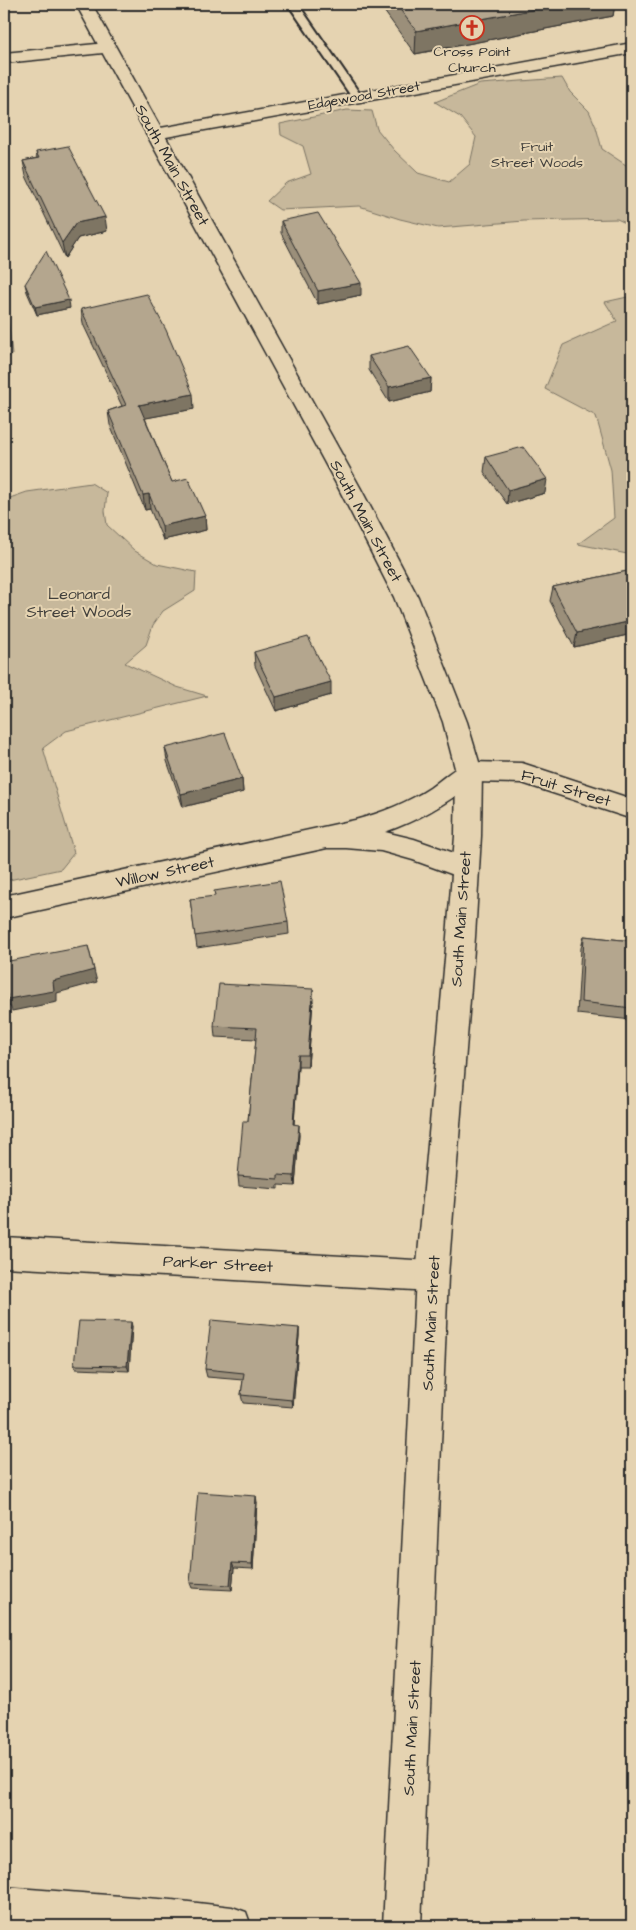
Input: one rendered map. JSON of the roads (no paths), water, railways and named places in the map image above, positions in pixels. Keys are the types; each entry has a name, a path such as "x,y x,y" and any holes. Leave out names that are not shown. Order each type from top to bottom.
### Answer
{"main road":[{"name":"South Main Street","path":"84,4 350,489 406,597 455,722 469,772 466,868 432,1276 402,1926"},
{"path":"4,58 107,48"},
{"name":"Edgewood Street","path":"154,134 632,48"},
{"path":"327,838 359,830 411,811 436,798 469,772"},
{"name":"Fruit Street","path":"469,772 522,772 632,809"},
{"path":"327,838 346,837 387,841 466,868"},
{"name":"Willow Street","path":"4,906 327,838"},
{"name":"Parker Street","path":"4,1252 432,1276"},
{"path":"4,1906 172,1919 232,1926"}],"lane":[{"path":"293,4 357,97"}],"place":[{"name":"Cross Point Church","path":"472,28"}],"park label":[{"name":"Fruit Street Woods","path":"537,156"},
{"name":"Leonard Street Woods","path":"79,603"}]}
